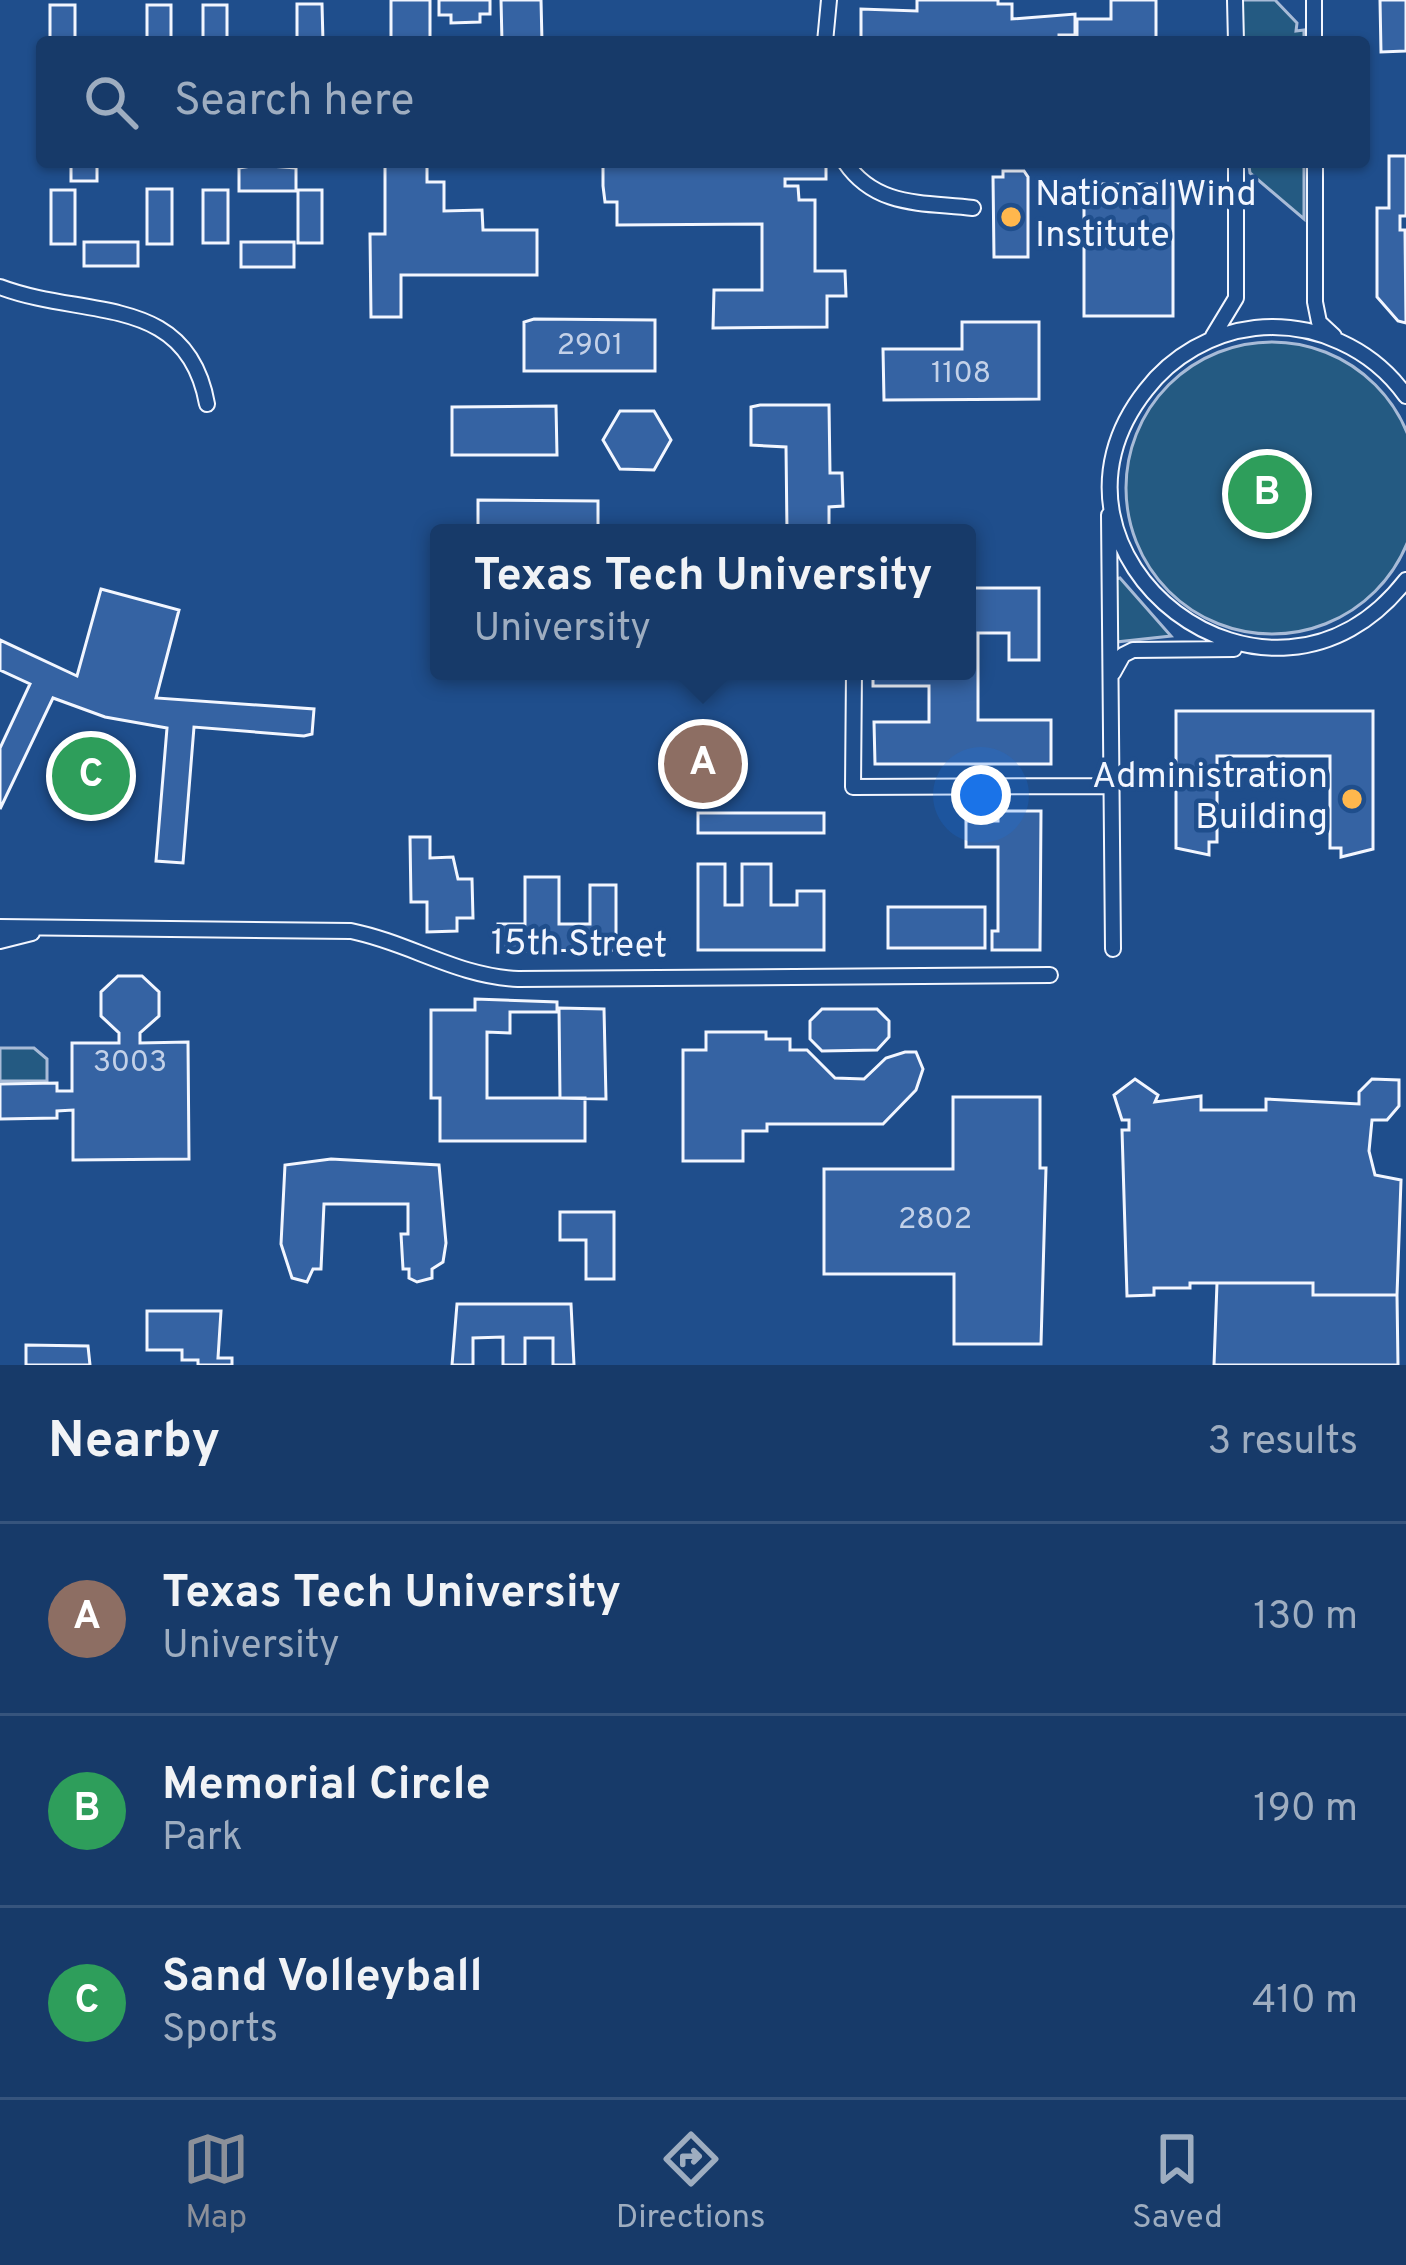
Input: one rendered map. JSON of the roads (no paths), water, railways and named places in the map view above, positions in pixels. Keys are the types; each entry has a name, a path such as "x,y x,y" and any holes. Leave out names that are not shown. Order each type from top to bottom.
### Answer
{"street":[{"path":"826,36 829,0"},
{"path":"1235,0 1235,36"},
{"path":"1314,0 1315,36"},
{"path":"850,168 862,183 886,197 974,208"},
{"path":"1114,949 1108,525 1112,486 1120,439 1140,397 1172,362 1208,341 1225,323 1236,298 1236,168"},
{"path":"1315,168 1319,322 1337,340 1378,365 1406,396"},
{"path":"0,287 58,304 111,311 163,328 190,351 207,404"},
{"path":"1208,341 1275,327 1337,340"},
{"path":"1112,486 1124,548 1147,588 1195,628 1255,648"},
{"path":"1112,678 1117,663 1132,650 1302,646 1342,634 1373,615 1406,580"},
{"path":"854,680 853,787 1112,786"},
{"path":"0,924 43,930"},
{"name":"15th Street","path":"0,941 43,930 351,931 456,971 518,979 1050,976"}],"place":[{"name":"National Wind Institute","path":"1011,217"},
{"name":"Memorial Circle","path":"1267,494"},
{"name":"Texas Tech University","path":"703,764"},
{"name":"Sand Volleyball","path":"91,776"},
{"name":"Administration Building","path":"1352,799"}]}
